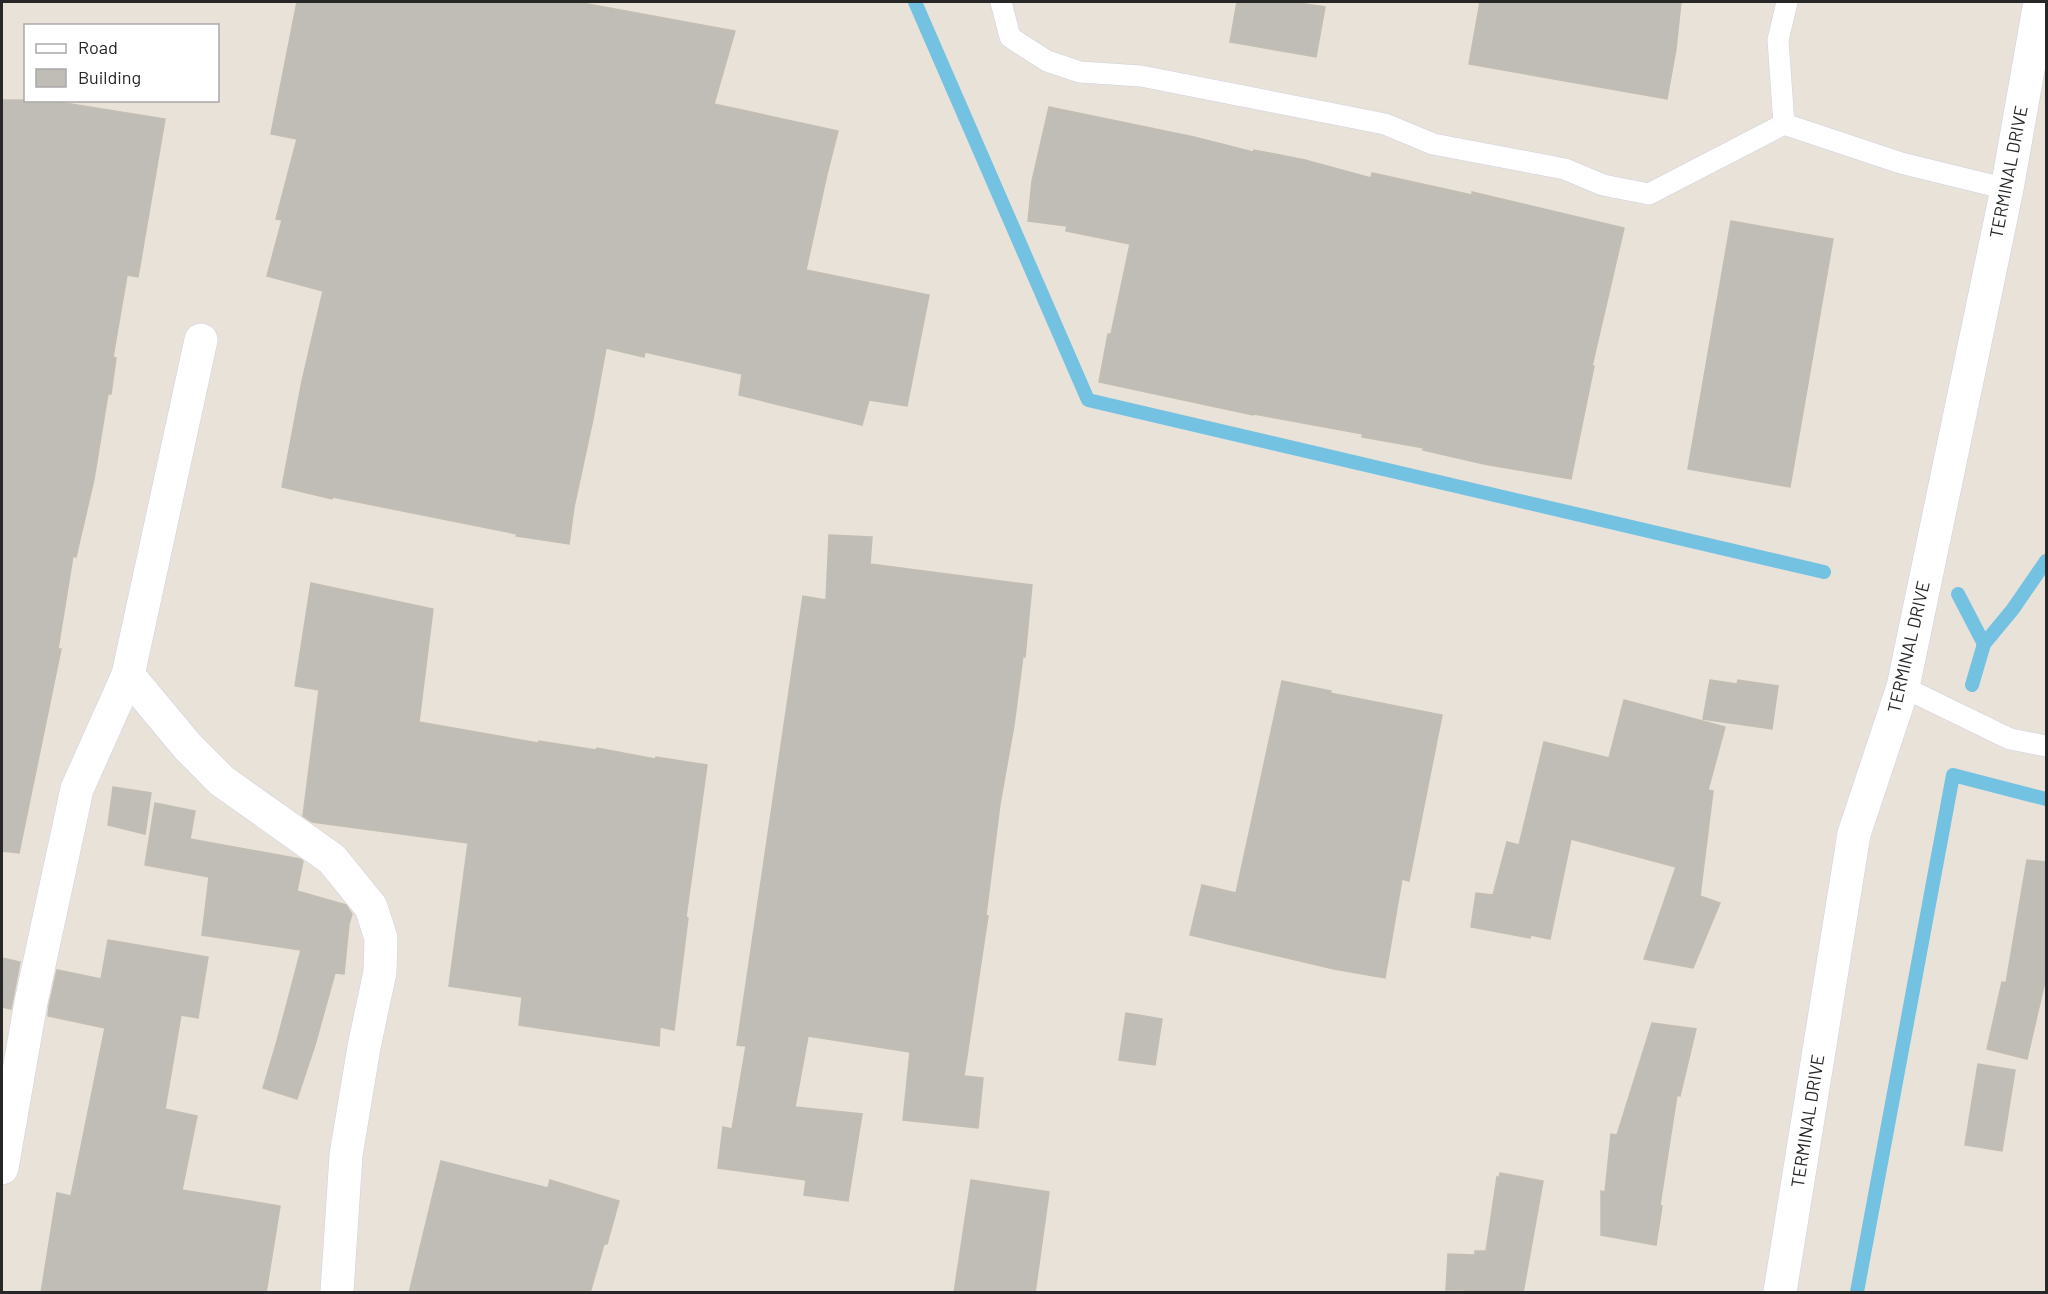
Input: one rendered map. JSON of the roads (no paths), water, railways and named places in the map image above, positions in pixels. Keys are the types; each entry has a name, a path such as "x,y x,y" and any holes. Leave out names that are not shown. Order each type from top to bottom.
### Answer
{"street":[{"name":"TERMINAL DRIVE","path":"1780,1293 1854,834 1903,687 2007,189 2040,2"},
{"path":"2,1168 31,1002 77,789 128,675 201,340"},
{"path":"128,675 188,747 222,781 332,859 371,907 381,938 380,972 364,1047 346,1155 337,1293"}],"lane":[{"path":"1001,2 1010,37 1047,61 1080,72 1141,76 1385,124 1433,144 1565,170 1603,185 1649,194 1784,124 1901,163 2007,189"},
{"path":"1784,124 1778,40 1786,2"},
{"path":"1903,687 2010,739 2046,746"}],"waterway":[{"path":"915,2 1088,400 1824,572"},
{"path":"1972,685 1984,644 2013,609 2046,561"},
{"path":"1958,594 1984,644"},
{"path":"1857,1292 1953,775 2046,799"}]}
